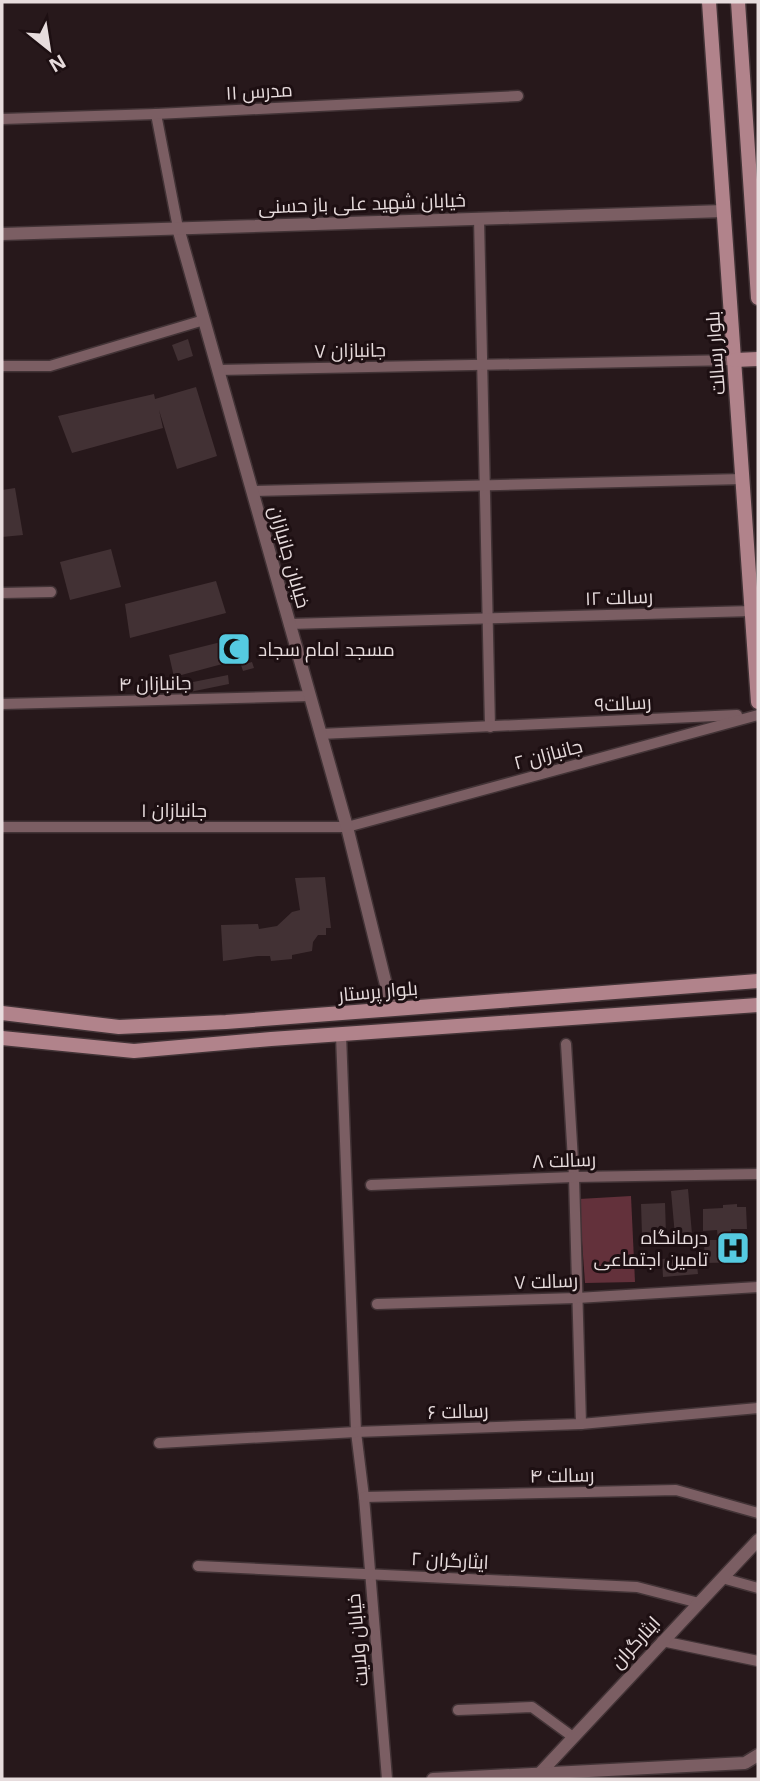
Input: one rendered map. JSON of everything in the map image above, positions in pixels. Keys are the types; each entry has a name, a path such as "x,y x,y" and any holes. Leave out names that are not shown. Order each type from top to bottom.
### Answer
{"main road":[{"name":"بلوار رسالت","path":"709,2 758,702"},
{"path":"738,2 758,298"},
{"path":"735,360 758,359"},
{"name":"بلوار پرستار","path":"2,1013 119,1027 278,1018 758,981"},
{"path":"2,1038 134,1051 758,1005"},
{"path":"271,1039 271,1031 278,1018"}],"street":[{"name":"مدرس ۱۱","path":"2,119 519,96"},
{"name":"خیابان جانبازان","path":"156,114 178,228 347,827 392,1009"},
{"name":"خیابان شهید علی باز حسنی","path":"2,234 724,211"},
{"path":"479,218 490,727"},
{"path":"2,366 50,366 204,320"},
{"name":"جانبازان ۷","path":"218,370 735,360"},
{"path":"252,491 743,479"},
{"path":"2,593 51,592"},
{"name":"رسالت ۱۲","path":"289,624 752,611"},
{"name":"جانبازان ۴","path":"2,705 310,696"},
{"name":"رسالت۹","path":"320,734 758,714"},
{"name":"جانبازان ۲","path":"347,827 758,714"},
{"name":"جانبازان ۱","path":"2,827 347,827"},
{"name":"خیابان ولایت","path":"341,1035 356,1432 364,1497 387,1779"},
{"path":"566,1044 574,1177 581,1424"},
{"name":"رسالت ۸","path":"371,1185 574,1177 758,1174"},
{"name":"رسالت ۷","path":"377,1304 577,1298 758,1287"},
{"name":"رسالت ۶","path":"159,1443 356,1432 581,1424 758,1408"},
{"name":"رسالت ۴","path":"364,1497 676,1490 758,1513"},
{"name":"ایثارگران","path":"541,1772 758,1540"},
{"name":"ایثارگران ۲","path":"198,1566 637,1587 699,1603"},
{"path":"722,1578 758,1588"},
{"path":"663,1641 758,1661"},
{"path":"458,1710 532,1707 573,1737"},
{"path":"433,1779 745,1763 758,1755"}],"shaded area":[{"path":"631,1196 635,1282 585,1283 579,1199"}],"building":[{"path":"188,339 193,356 178,361 172,345"},
{"path":"196,387 217,456 177,469 159,410 163,428 72,453 58,416 154,394 155,399"},
{"path":"15,488 23,535 2,537 2,490"},
{"path":"111,549 121,587 70,600 60,562"},
{"path":"216,581 226,613 130,638 125,604"},
{"path":"247,636 250,644 229,650 227,642"},
{"path":"221,642 226,663 174,677 169,655"},
{"path":"252,662 254,668 243,671 241,665"},
{"path":"228,675 229,684 180,694 178,685"},
{"path":"325,877 331,928 326,928 326,935 318,935 313,942 312,951 292,955 292,959 271,961 270,956 258,956 223,961 221,925 258,924 259,929 277,926 292,912 300,910 295,878"},
{"path":"688,1189 692,1234 675,1236 671,1191"},
{"path":"665,1203 666,1234 642,1235 641,1204"},
{"path":"737,1204 737,1207 746,1207 747,1229 731,1229 731,1240 747,1240 748,1262 705,1263 704,1240 718,1240 717,1230 703,1231 703,1209"},
{"path":"696,1256 698,1274 663,1277 662,1259"}],"place":[{"name":"مسجد امام سجاد","path":"234,649"},
{"name":"درمانگاه تامین اجتماعی","path":"733,1248"}]}
